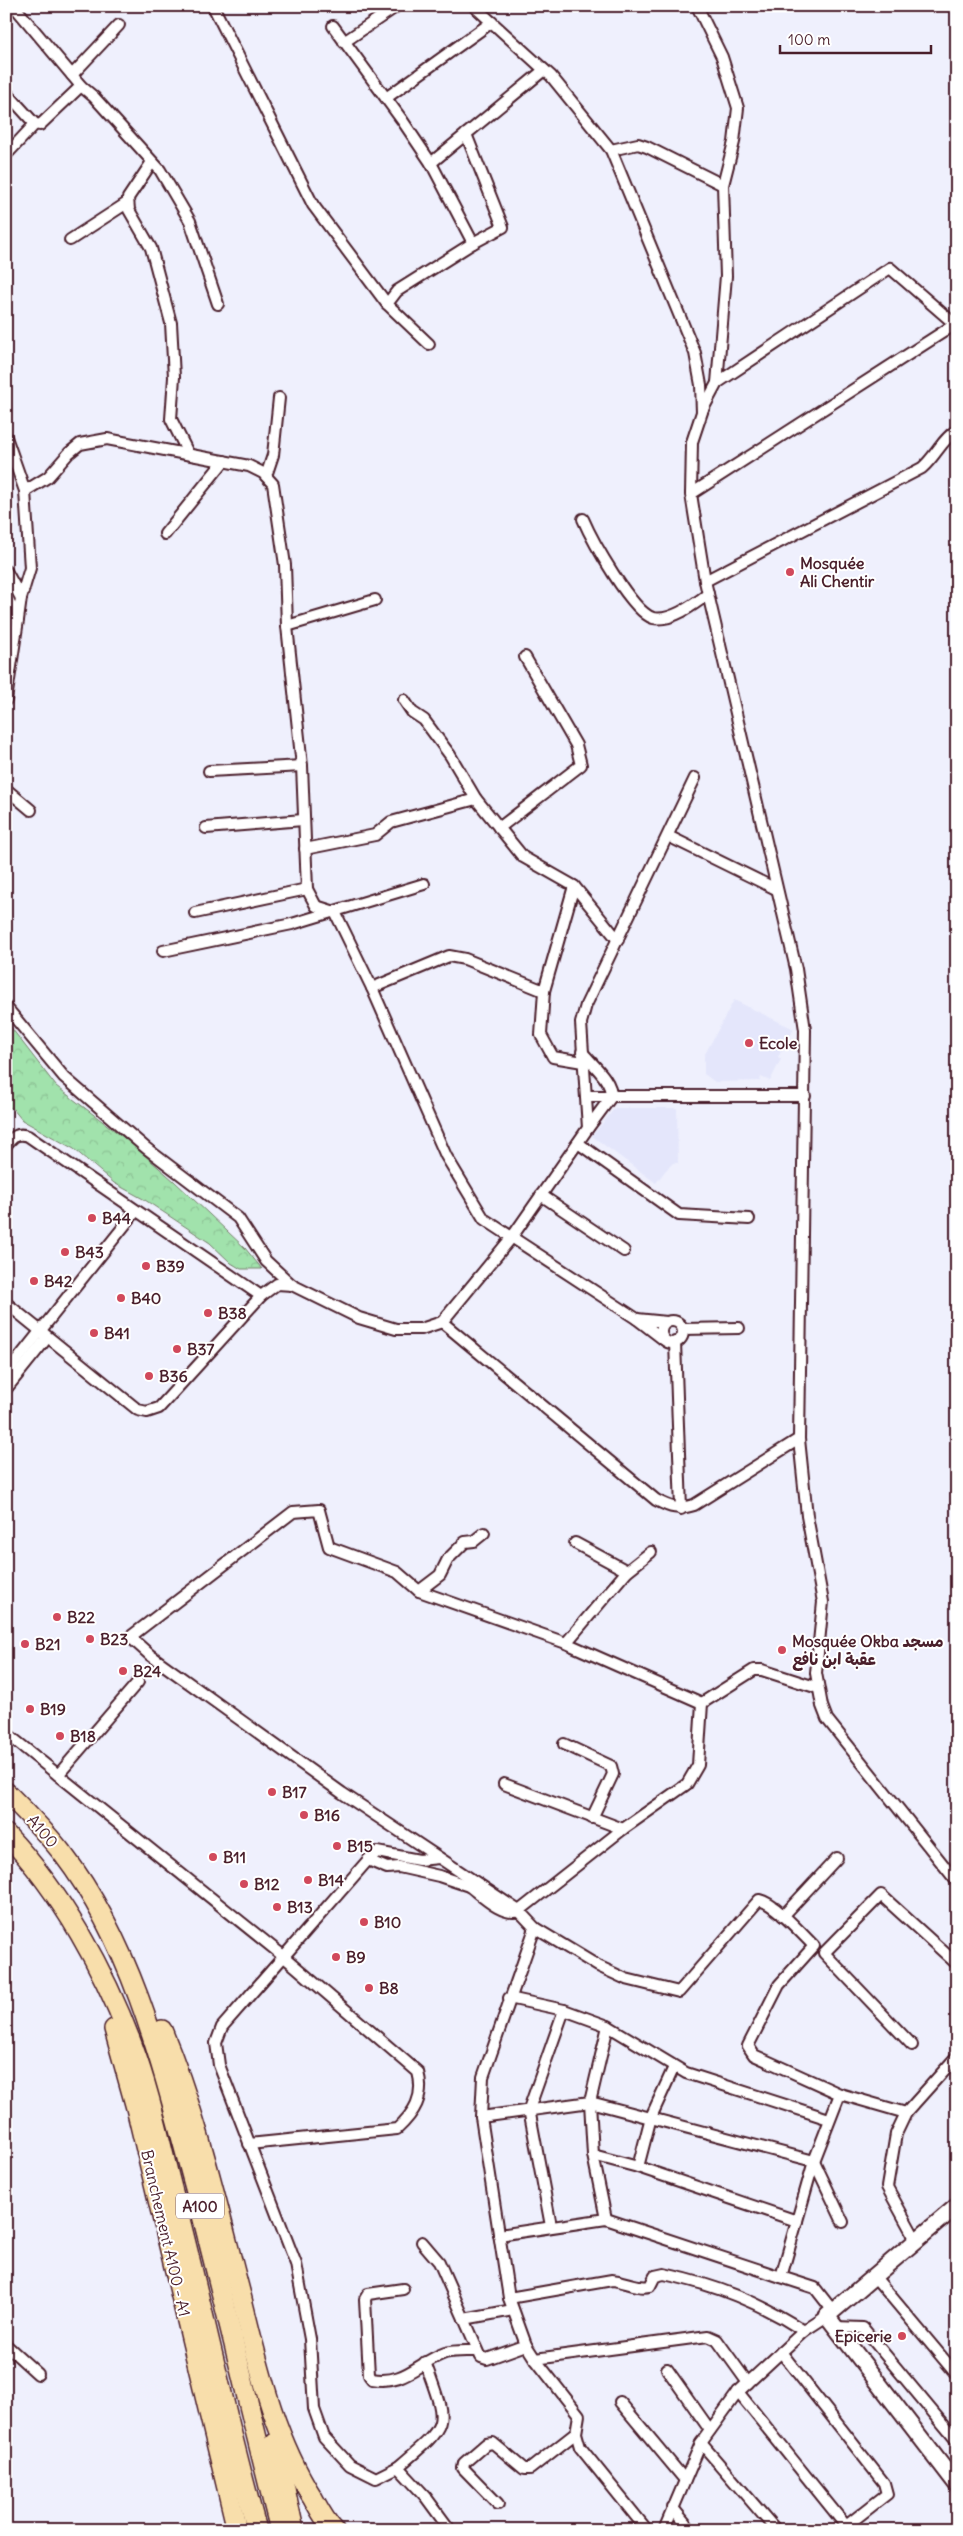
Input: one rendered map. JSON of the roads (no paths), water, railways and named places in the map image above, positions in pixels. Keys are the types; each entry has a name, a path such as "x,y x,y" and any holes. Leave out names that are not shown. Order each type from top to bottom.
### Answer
{"highway":[{"name":"A100","path":"6,1792 63,1854 89,1893 125,1966 168,2087 232,2331 280,2530"},
{"name":"A100","path":"6,1834 25,1854 84,1940 110,1990 137,2057 185,2238 256,2530"},
{"path":"89,1893 134,1967 170,2049 219,2211 266,2394 294,2530"},
{"name":"Branchement A100 - A1","path":"84,1940 120,2048 136,2108 237,2530"},
{"path":"266,2394 292,2462 307,2490 334,2530"}],"street":[{"path":"14,6 81,86 160,170 190,221 218,304"},
{"path":"213,6 313,205 387,304 429,344"},
{"path":"344,42 397,6"},
{"path":"474,6 544,70 611,150 695,353 701,385 702,412"},
{"path":"696,6 722,57 738,108 734,142 723,185 726,276 717,383 702,412 692,442 691,494 705,581 796,969 805,1030 799,1439 807,1516 823,1602 816,1673 818,1688 827,1719 957,1882"},
{"path":"386,98 492,22"},
{"path":"72,75 119,25"},
{"path":"333,26 431,163 473,242"},
{"path":"431,163 544,70"},
{"path":"6,155 35,124 43,123 81,86"},
{"path":"6,92 35,124"},
{"path":"387,304 396,291 473,242 503,227 466,134"},
{"path":"611,150 638,144 723,185"},
{"path":"152,162 127,202 129,210 151,248 171,323 174,377 171,419 188,453"},
{"path":"70,240 127,202"},
{"path":"691,494 955,325 890,268 717,383"},
{"path":"266,476 273,455 279,398"},
{"path":"705,581 922,468 933,459 948,435 957,430"},
{"path":"6,437 25,491 30,568 21,598 6,700"},
{"path":"25,491 48,477 69,453 80,444 107,439 249,466 266,476 273,484 285,565 287,626 302,766 307,889 316,906 335,912 372,988 446,1156 484,1219 637,1319 663,1339 675,1342 682,1336 683,1329"},
{"path":"165,534 224,461"},
{"path":"583,519 589,534 626,593 644,613 653,618 663,618 696,603 708,594"},
{"path":"6,571 21,598"},
{"path":"6,595 18,620"},
{"path":"287,626 375,600"},
{"path":"499,828 581,765 576,745 525,657"},
{"path":"404,700 412,712 424,720 450,754 476,799 523,857 574,886 618,940"},
{"path":"209,771 302,766"},
{"path":"588,1128 581,1023 586,1005 695,778"},
{"path":"6,788 31,810"},
{"path":"306,849 375,836 391,822 476,799"},
{"path":"206,828 303,820"},
{"path":"668,836 776,889"},
{"path":"163,951 292,924 424,884"},
{"path":"6,1007 64,1077 146,1148 238,1218 266,1261 292,1285 359,1318 396,1330 421,1329 442,1322 512,1237 611,1097 609,1084 582,1057 553,1057 541,1035 544,991 574,886"},
{"path":"195,913 307,889"},
{"path":"372,988 449,956 465,958 544,991"},
{"path":"586,1096 805,1096"},
{"path":"6,1145 14,1136 21,1134 28,1136 261,1296"},
{"path":"578,1143 679,1215 750,1219"},
{"path":"541,1195 624,1251"},
{"path":"6,1389 43,1335 136,1211"},
{"path":"6,1303 43,1335 138,1410 147,1412 159,1408 261,1296 277,1284 292,1285"},
{"path":"637,1319 676,1322 683,1329 739,1328"},
{"path":"442,1322 656,1500 670,1508 681,1509 701,1501 799,1439"},
{"path":"663,1339 661,1330 667,1322"},
{"path":"6,1374 43,1335"},
{"path":"675,1342 681,1509"},
{"path":"702,1703 566,1643 419,1591 397,1572 329,1547 319,1510 293,1512 130,1637 150,1655 342,1794 439,1858 474,1885 519,1912 535,1928 626,1979 679,1992 759,1900 764,1901 783,1916 814,1946 824,1952 912,2045"},
{"path":"419,1591 440,1575 448,1559 465,1542 474,1541 484,1533"},
{"path":"575,1543 628,1571"},
{"path":"566,1643 628,1571 651,1552"},
{"path":"702,1703 754,1670 762,1670 818,1688"},
{"path":"58,1775 138,1682"},
{"path":"519,1912 623,1829 687,1784 698,1765 702,1703"},
{"path":"6,1733 282,1955 415,2067 420,2079 421,2094 412,2116 397,2129 249,2144"},
{"path":"564,1744 612,1766 613,1774 592,1818"},
{"path":"504,1784 623,1829"},
{"path":"425,2362 439,2400 442,2420 438,2431 398,2467 376,2478 350,2466 324,2437 314,2409 310,2339 296,2264 219,2065 216,2043 222,2027 282,1955 377,1852 419,1860 439,1858"},
{"path":"783,1916 837,1858"},
{"path":"368,1860 387,1868 399,1867 474,1885"},
{"path":"824,1952 881,1895 957,1964"},
{"path":"535,1928 483,2077 481,2117 509,2298 526,2345 534,2360 578,2415 576,2433 580,2446 647,2530"},
{"path":"814,1946 780,1985 748,2046 754,2054 840,2094 906,2112"},
{"path":"509,1998 564,2010 608,2026 674,2067 829,2119"},
{"path":"552,2226 529,2109 564,2010"},
{"path":"606,2219 593,2155 590,2102 608,2026"},
{"path":"916,2240 887,2187 897,2129 906,2112 957,2056"},
{"path":"638,2167 651,2117 674,2067"},
{"path":"780,2277 814,2161 840,2094"},
{"path":"481,2117 590,2102 814,2161 843,2222"},
{"path":"593,2155 638,2167 797,2222"},
{"path":"664,2530 672,2507 701,2443 738,2392 804,2331 832,2318 874,2276 957,2206"},
{"path":"499,2235 606,2219 815,2288 832,2318 957,2485"},
{"path":"422,2242 439,2262 476,2351 481,2358 487,2359 526,2345"},
{"path":"509,2298 612,2280 646,2287 650,2286 655,2276 664,2274 732,2293 772,2310 804,2331"},
{"path":"874,2276 957,2375"},
{"path":"403,2289 368,2294 365,2299 369,2375 372,2379 381,2381 398,2379 425,2362 447,2352 476,2351"},
{"path":"464,2320 513,2310"},
{"path":"832,2318 863,2328 957,2441"},
{"path":"534,2360 708,2336 716,2340 748,2383"},
{"path":"6,2345 38,2374"},
{"path":"738,2392 843,2528 887,2494 884,2483 781,2352"},
{"path":"667,2369 710,2430"},
{"path":"620,2402 685,2480"},
{"path":"498,2504 463,2468 464,2463 486,2444 493,2443 524,2469 530,2469 576,2433"},
{"path":"701,2443 776,2530"},
{"path":"398,2467 425,2496 450,2530"},
{"path":"672,2507 691,2530"}],"place":[{"name":"Mosquée Ali Chentir","path":"790,572"},
{"name":"Ecole","path":"749,1043"},
{"name":"B44","path":"92,1218"},
{"name":"B43","path":"65,1252"},
{"name":"B39","path":"146,1266"},
{"name":"B42","path":"34,1281"},
{"name":"B40","path":"121,1298"},
{"name":"B38","path":"208,1313"},
{"name":"B41","path":"94,1333"},
{"name":"B37","path":"177,1349"},
{"name":"B36","path":"149,1376"},
{"name":"B22","path":"57,1617"},
{"name":"B23","path":"90,1639"},
{"name":"B21","path":"25,1644"},
{"name":"Mosquée Okba مسجد عقبة ابن نافع","path":"782,1650"},
{"name":"B24","path":"123,1671"},
{"name":"B19","path":"30,1709"},
{"name":"B18","path":"60,1736"},
{"name":"B17","path":"272,1792"},
{"name":"B16","path":"304,1815"},
{"name":"B15","path":"337,1846"},
{"name":"B11","path":"213,1857"},
{"name":"B14","path":"308,1880"},
{"name":"B12","path":"244,1884"},
{"name":"B13","path":"277,1907"},
{"name":"B10","path":"364,1922"},
{"name":"B9","path":"336,1957"},
{"name":"B8","path":"369,1988"},
{"name":"Epicerie","path":"902,2336"}]}
